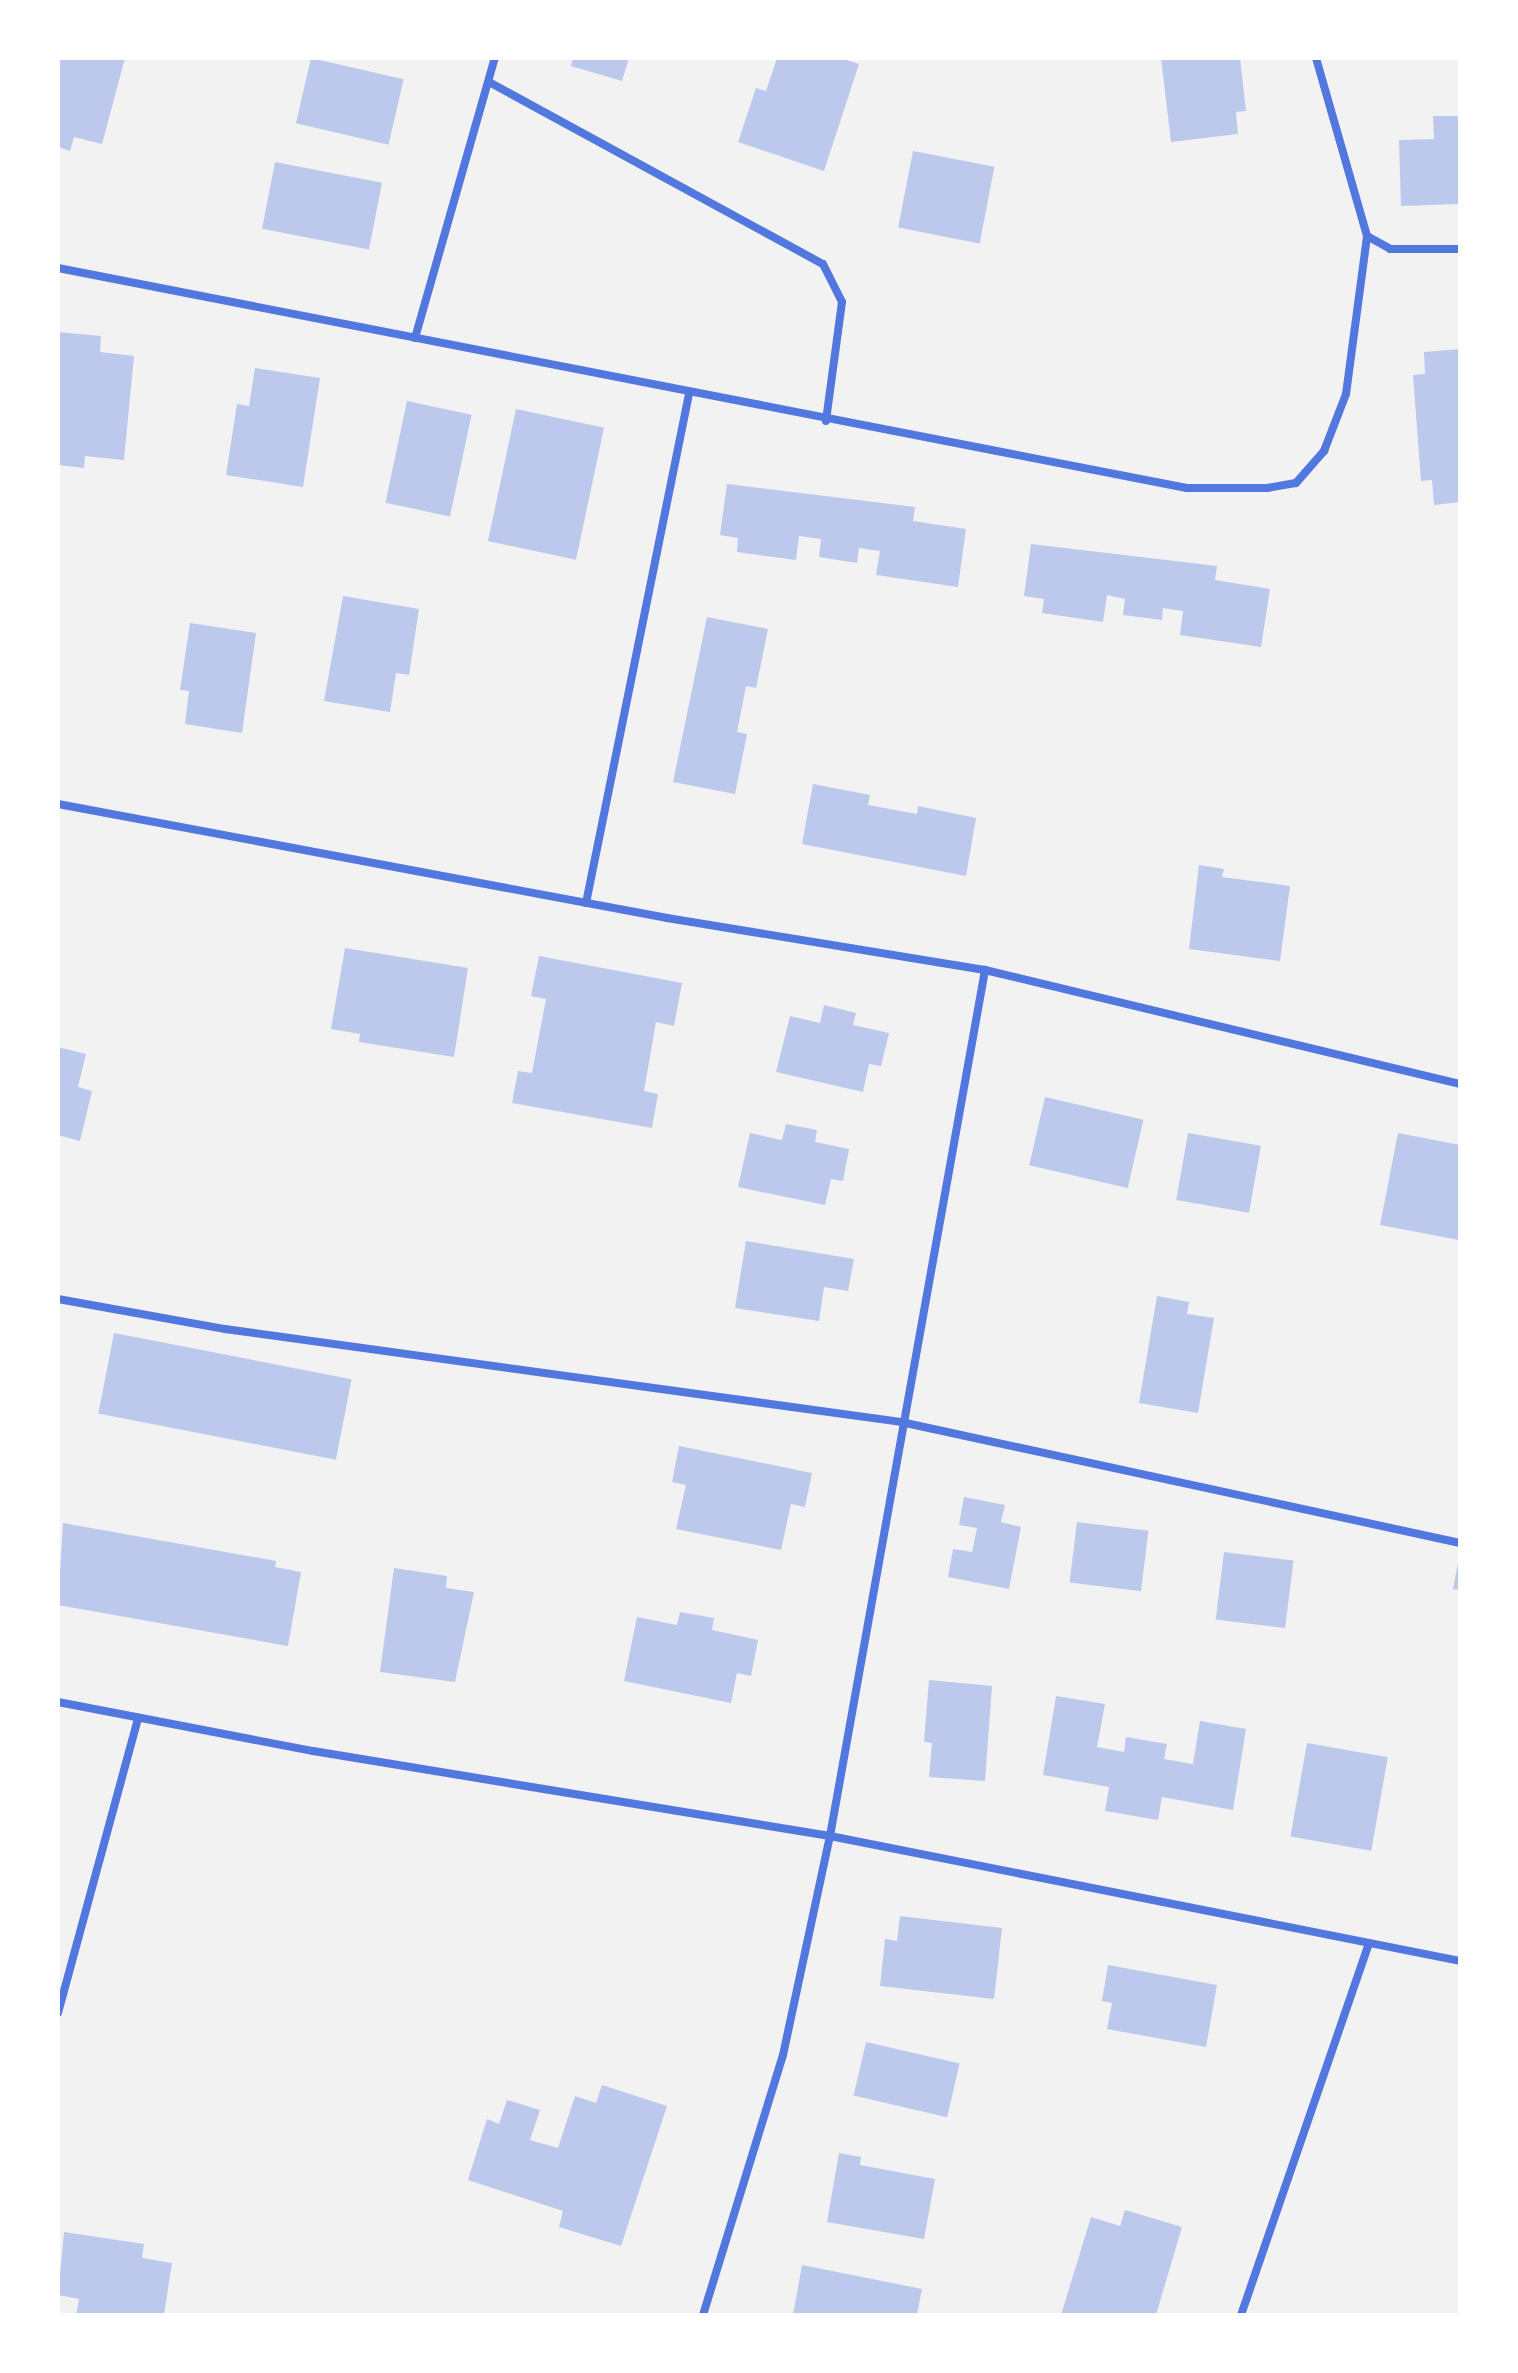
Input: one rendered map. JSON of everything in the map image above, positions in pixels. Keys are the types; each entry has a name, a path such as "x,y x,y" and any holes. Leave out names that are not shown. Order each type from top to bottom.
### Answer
{"street":[{"path":"415,338 495,58"},
{"path":"58,268 826,421 1187,488 1267,488 1296,483 1324,451 1346,394 1367,236 1316,58"},
{"path":"489,82 823,264 842,302 826,421"},
{"path":"1367,236 1390,249 1460,249"},
{"path":"586,903 689,394"},
{"path":"58,804 586,903 985,970 1460,1084"},
{"path":"703,2315 783,2055 830,1836 901,1422 985,970"},
{"path":"58,1299 225,1329 901,1422 1460,1543"},
{"path":"58,1702 830,1836 1460,1961"},
{"path":"58,2013 138,1718"},
{"path":"1241,2315 1369,1943"}],"building":[{"path":"58,58 125,58 102,144 74,137 70,151 58,147"},
{"path":"311,58 404,79 388,145 296,123"},
{"path":"573,58 629,58 622,81 571,66"},
{"path":"777,58 840,58 859,64 824,171 738,142 756,88 766,91"},
{"path":"1161,58 1240,58 1246,111 1236,112 1238,134 1171,142"},
{"path":"1433,116 1460,116 1460,204 1401,206 1399,140 1434,139"},
{"path":"913,151 994,167 980,243 898,228"},
{"path":"275,162 382,183 369,250 262,229"},
{"path":"58,332 101,336 100,352 134,356 124,460 85,456 84,468 58,465"},
{"path":"1460,349 1460,502 1434,505 1432,480 1421,481 1413,375 1425,374 1424,352"},
{"path":"255,368 320,378 303,487 226,475 237,404 249,406"},
{"path":"407,401 472,415 450,516 385,503"},
{"path":"516,409 604,428 576,560 488,541"},
{"path":"727,484 915,507 913,521 966,529 958,587 876,575 880,551 859,548 857,563 819,557 821,539 799,536 796,560 737,552 738,538 720,535"},
{"path":"1031,544 1217,566 1215,580 1270,589 1261,647 1180,635 1183,611 1163,608 1162,620 1123,615 1125,599 1107,595 1103,622 1042,613 1044,599 1024,596"},
{"path":"343,596 419,609 409,675 396,673 390,712 324,701"},
{"path":"707,617 768,629 756,688 746,686 737,732 747,734 735,794 673,782"},
{"path":"190,623 256,633 242,733 185,724 189,691 180,690"},
{"path":"813,784 870,795 868,805 917,814 918,806 976,818 966,876 802,844"},
{"path":"1199,865 1224,869 1222,877 1290,886 1280,961 1189,949"},
{"path":"345,948 468,968 454,1057 359,1042 360,1034 331,1029"},
{"path":"539,956 682,983 674,1026 656,1022 644,1091 658,1094 652,1128 512,1103 518,1071 532,1073 546,999 531,996"},
{"path":"824,1005 856,1013 853,1025 889,1033 881,1066 869,1064 863,1092 776,1072 790,1016 820,1023"},
{"path":"58,1047 86,1054 78,1087 92,1091 80,1141 58,1135"},
{"path":"1045,1097 1143,1120 1128,1188 1029,1165"},
{"path":"786,1124 817,1130 815,1142 849,1149 843,1181 831,1179 825,1205 738,1187 750,1133 782,1140"},
{"path":"1188,1133 1261,1146 1249,1213 1176,1200"},
{"path":"1398,1133 1460,1145 1459,1240 1380,1225"},
{"path":"746,1241 854,1259 848,1291 824,1287 819,1321 735,1308"},
{"path":"1157,1296 1189,1302 1187,1314 1214,1318 1198,1413 1139,1403"},
{"path":"114,1333 352,1379 336,1460 98,1413"},
{"path":"679,1446 812,1473 805,1507 791,1504 781,1550 676,1529 686,1485 672,1482"},
{"path":"964,1497 1005,1505 1001,1522 1021,1527 1009,1589 948,1577 953,1549 972,1552 977,1528 959,1525"},
{"path":"1077,1522 1148,1531 1141,1591 1070,1583"},
{"path":"63,1523 276,1561 275,1567 301,1572 288,1646 58,1605"},
{"path":"1224,1552 1293,1561 1285,1628 1216,1619"},
{"path":"1460,1553 1460,1590 1453,1589"},
{"path":"394,1568 447,1576 446,1588 474,1592 455,1682 380,1672"},
{"path":"680,1612 714,1618 712,1630 758,1640 751,1676 737,1673 731,1703 624,1681 637,1617 677,1625"},
{"path":"929,1680 992,1686 985,1781 929,1777 932,1743 924,1742"},
{"path":"1056,1696 1105,1704 1097,1747 1124,1752 1126,1737 1167,1744 1164,1759 1193,1764 1200,1721 1246,1729 1233,1810 1162,1797 1158,1820 1105,1811 1109,1787 1043,1775"},
{"path":"1307,1743 1388,1757 1371,1851 1291,1837"},
{"path":"900,1916 1002,1928 994,1999 880,1986 885,1939 897,1941"},
{"path":"1108,1965 1217,1985 1206,2047 1107,2029 1112,2003 1102,2001"},
{"path":"866,2042 960,2064 947,2117 854,2096"},
{"path":"602,2085 667,2106 621,2246 559,2227 563,2211 468,2180 487,2119 499,2124 507,2100 540,2110 530,2140 558,2148 575,2096 596,2103"},
{"path":"839,2153 861,2157 860,2165 935,2179 924,2239 827,2222"},
{"path":"1125,2210 1182,2227 1156,2315 1061,2315 1091,2217 1120,2226"},
{"path":"64,2232 144,2244 142,2258 172,2263 164,2315 76,2315 79,2299 58,2295"},
{"path":"802,2265 922,2289 917,2315 793,2315"}]}
